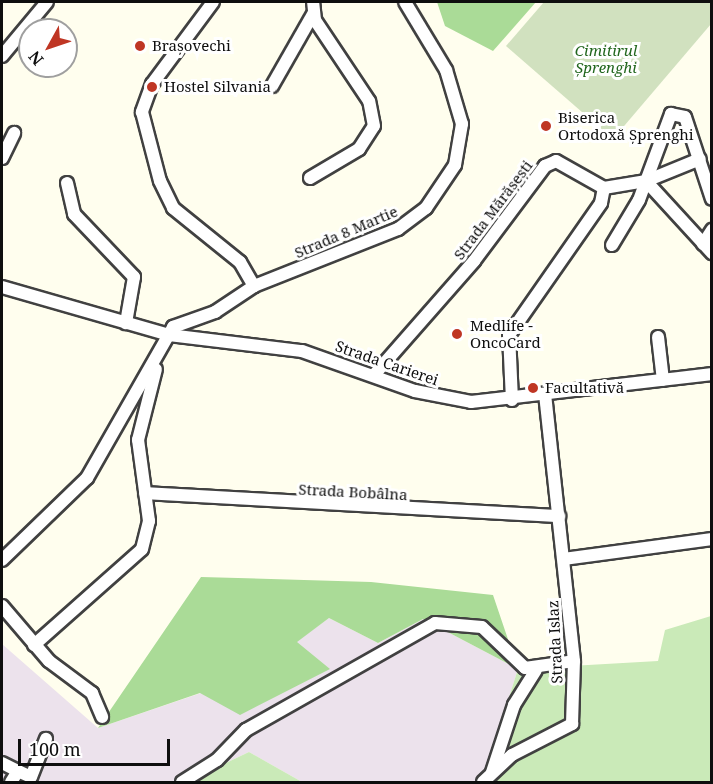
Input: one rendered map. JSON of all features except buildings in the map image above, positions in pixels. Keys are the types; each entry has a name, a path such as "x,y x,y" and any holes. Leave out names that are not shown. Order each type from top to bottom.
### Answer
{"street":[{"path":"2,56 47,2"},
{"path":"213,2 152,84 142,112 160,181 173,208 240,262 254,286"},
{"name":"Strada 8 Martie","path":"169,335 180,322 215,312 254,286 408,223 426,208 455,165 462,123 456,94 405,2"},
{"path":"272,86 313,8"},
{"path":"310,178 359,149 374,126 369,100 313,8"},
{"path":"612,245 646,181 671,114 685,117 711,199"},
{"path":"2,158 14,133"},
{"path":"512,400 509,335 587,223 604,188 646,181 700,159"},
{"name":"Strada Mărășești","path":"374,375 474,261 545,166 566,162 604,188"},
{"path":"646,181 707,248"},
{"path":"67,183 74,214 134,277 126,323"},
{"path":"707,248 711,230"},
{"name":"Strada Carierei","path":"2,287 169,335 282,346 452,400 512,400 711,374"},
{"path":"34,645 142,549 149,521 139,426 169,335"},
{"path":"658,337 663,380"},
{"path":"2,560 87,478 162,351"},
{"name":"Strada Islaz","path":"487,778 512,756 572,724 574,662 545,396"},
{"name":"Strada Bobâlna","path":"145,493 559,516"},
{"path":"564,559 711,539"},
{"path":"2,606 34,645 92,693 102,717"},
{"path":"182,783 217,760 246,730 435,623 482,627 515,660 536,670 574,662"},
{"path":"487,778 514,705 536,670"},
{"path":"2,763 31,777 46,739"},
{"path":"11,783 18,771"}],"shaded area":[{"path":"329,618 378,643 423,619 518,669 482,782 302,782 249,752 186,782 2,782 2,644 98,728 201,693 329,669 296,642"}],"green space":[{"path":"437,2 536,2 493,51 445,26"},
{"name":"Cimitirul Șprenghi","path":"544,2 711,2 711,24 613,139 506,46"},
{"path":"201,577 371,582 493,595 518,669 423,619 378,643 329,618 297,642 330,669 240,715 200,693 98,728"},
{"path":"711,616 711,782 482,782 518,669 658,661 665,630"},
{"path":"249,752 302,782 186,782"}],"place":[{"name":"Brașovechi","path":"140,46"},
{"name":"Hostel Silvania","path":"152,87"},
{"name":"Biserica Ortodoxă Șprenghi","path":"546,126"},
{"name":"Medlife - OncoCard","path":"457,334"},
{"name":"Facultativă","path":"533,388"}]}
